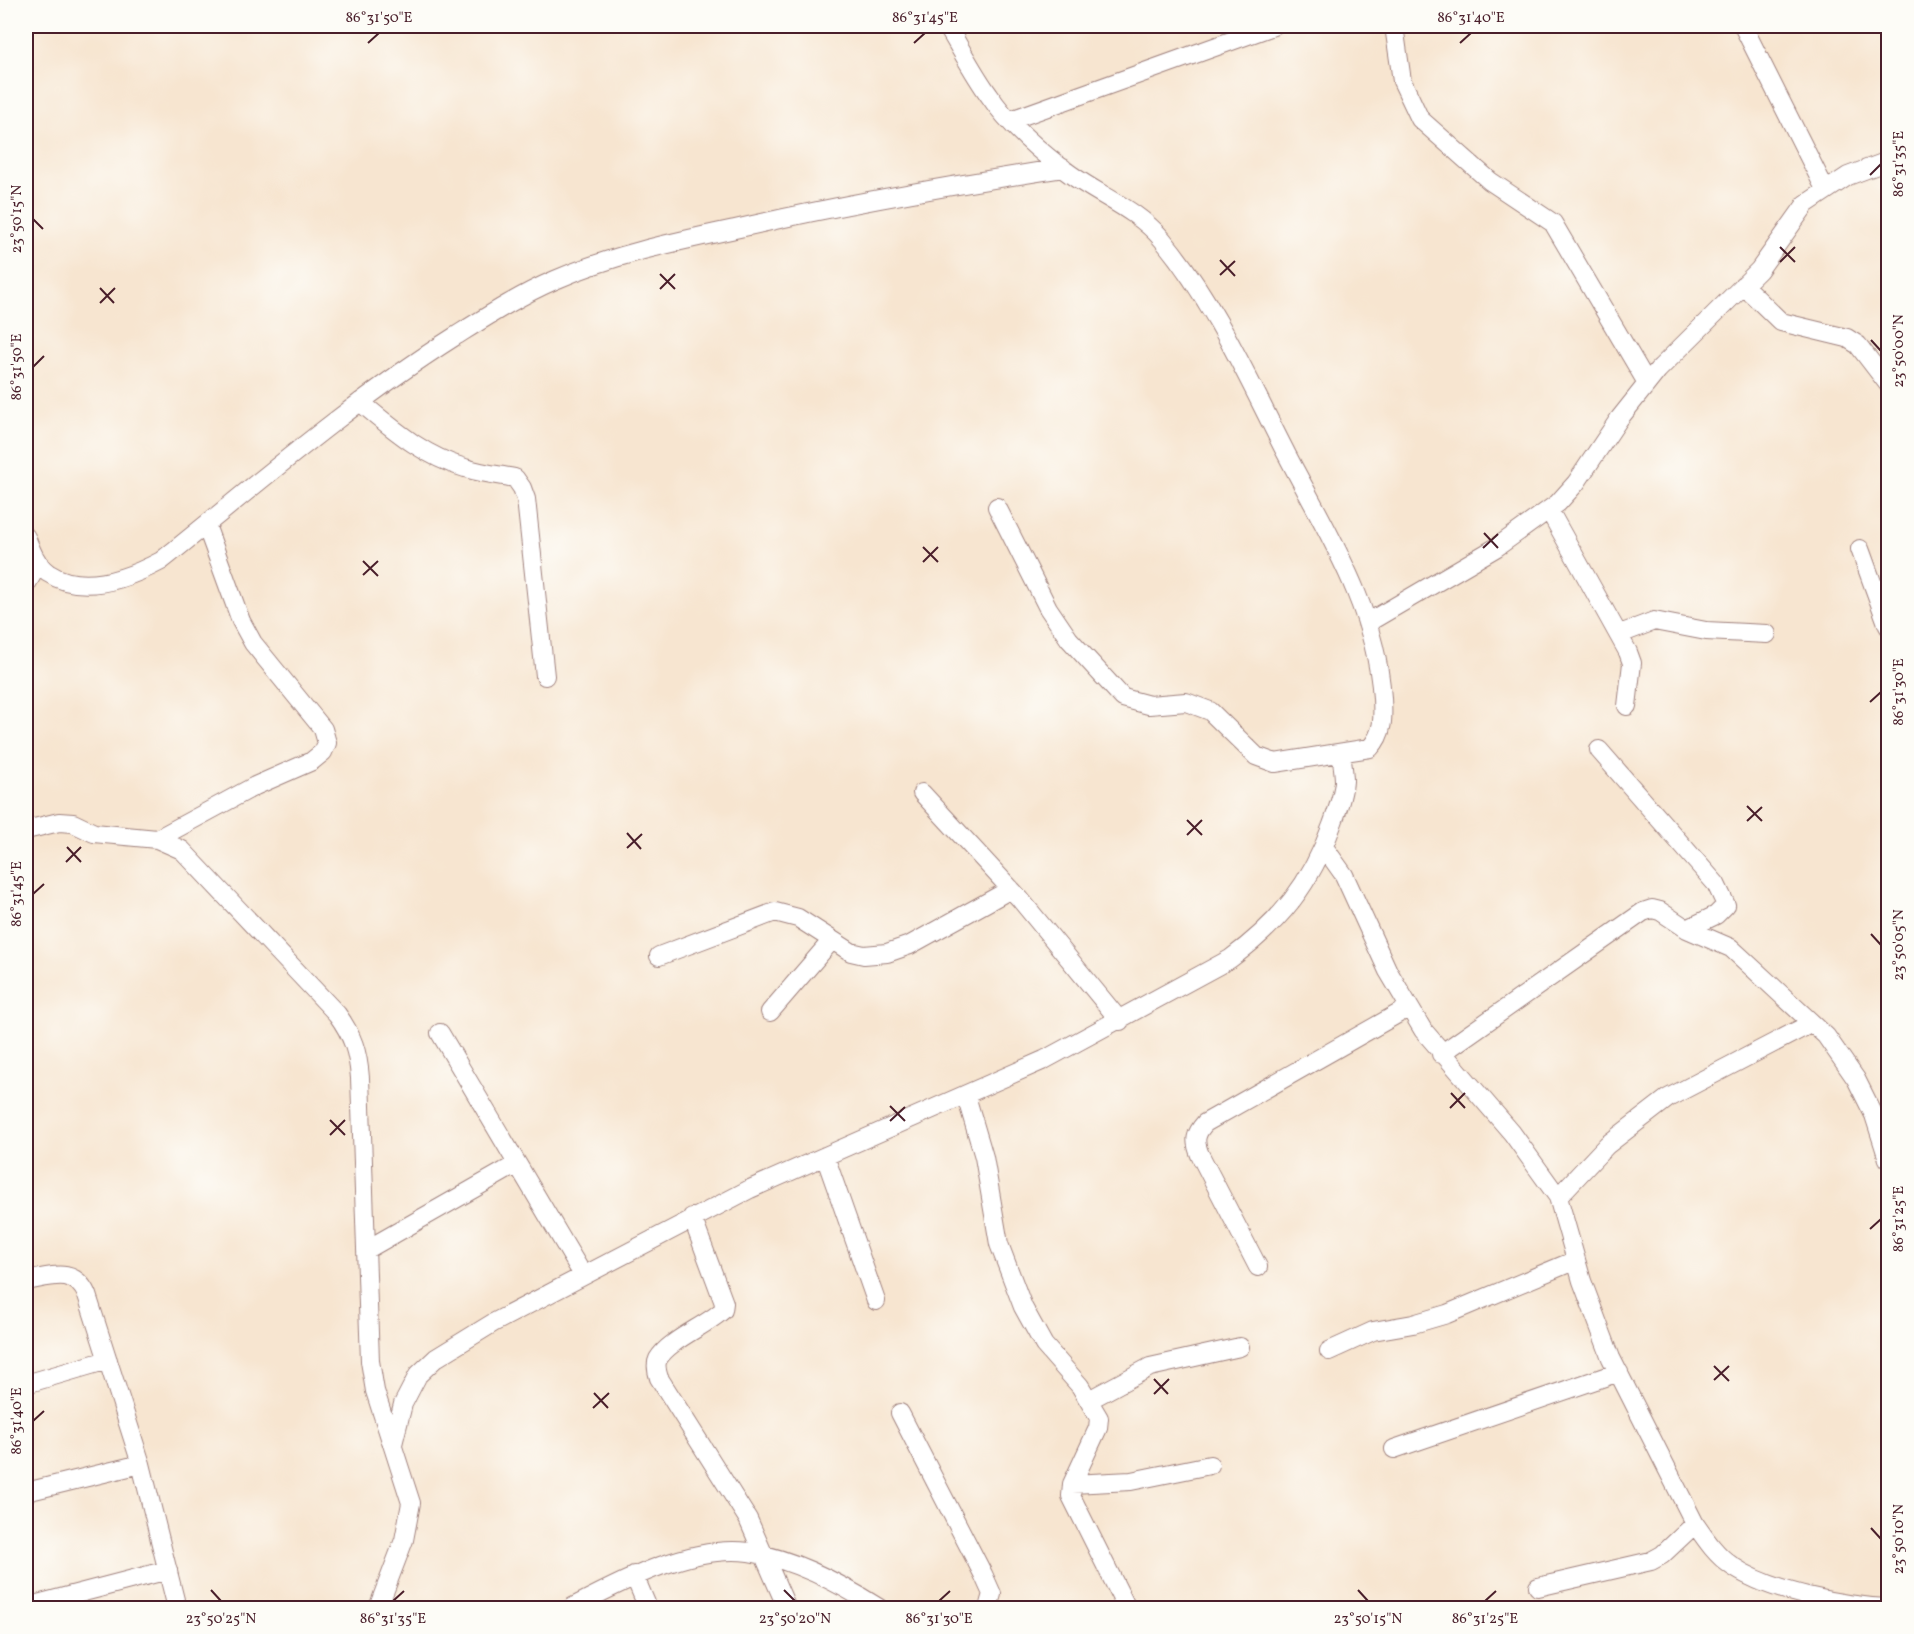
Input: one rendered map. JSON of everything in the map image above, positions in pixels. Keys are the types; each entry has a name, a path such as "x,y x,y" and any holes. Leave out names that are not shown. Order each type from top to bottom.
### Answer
{"street":[{"path":"946,26 989,97 1011,120 1063,168 1143,218 1188,274 1239,359 1357,591 1381,675 1382,730 1378,740 1370,748 1275,763 1256,756 1210,711 1186,702 1149,705 1124,698 1069,639 1048,608 997,507"},
{"path":"1011,120 1273,26"},
{"path":"1394,26 1402,81 1420,119 1490,181 1553,223 1647,383"},
{"path":"1743,26 1825,189"},
{"path":"1367,623 1497,547 1549,510 1576,483 1619,419 1647,383 1685,339 1759,270 1806,204 1825,189 1848,176 1888,161"},
{"path":"26,537 39,563 48,573 66,580 111,582 138,574 161,561 360,402 411,365 484,318 553,281 595,264 664,245 817,210 1063,168"},
{"path":"1743,285 1781,322 1846,338 1858,345 1888,384"},
{"path":"360,402 407,441 428,453 465,468 515,478 522,488 526,499 545,676"},
{"path":"1549,510 1620,634 1632,663 1627,706"},
{"path":"157,839 255,786 312,761 323,752 327,743 323,729 254,644 241,621 206,525"},
{"path":"1860,549 1888,626"},
{"path":"26,585 39,563"},
{"path":"1620,634 1654,621 1706,631 1767,634"},
{"path":"1599,750 1716,884 1724,898 1726,905 1723,911 1688,929"},
{"path":"393,1444 409,1390 418,1376 436,1358 493,1323 692,1217 825,1156 966,1096 1120,1021 1230,959 1258,939 1298,896 1324,847 1341,801 1344,780 1341,753"},
{"path":"922,793 1011,889 1120,1021"},
{"path":"26,830 59,822 73,823 94,833 157,839 182,850 337,1014 351,1034 358,1054 360,1078 370,1360 375,1391 411,1503 404,1540 378,1608"},
{"path":"1324,847 1344,875 1388,971 1408,1008 1441,1054 1512,1132 1558,1197 1595,1317 1619,1372 1695,1524 1712,1549 1732,1566 1752,1577 1816,1598 1863,1607 1888,1608"},
{"path":"659,956 776,912 798,918 832,940 858,953 887,953 910,945 1011,889"},
{"path":"1441,1054 1642,912 1652,909 1660,911 1688,929 1731,948 1826,1036 1856,1078 1874,1115 1888,1159"},
{"path":"770,1012 832,940"},
{"path":"1258,1267 1200,1155 1195,1142 1197,1132 1205,1123 1408,1008"},
{"path":"1558,1197 1607,1145 1668,1098 1812,1023"},
{"path":"440,1034 583,1275"},
{"path":"966,1096 984,1157 999,1244 1023,1307 1044,1345 1089,1400 1099,1418 1098,1428 1072,1484 1074,1506 1127,1608"},
{"path":"825,1156 876,1301"},
{"path":"366,1250 518,1164"},
{"path":"692,1217 724,1303 723,1310 668,1349 658,1359 656,1367 659,1378 748,1519 787,1608"},
{"path":"1329,1351 1373,1331 1413,1324 1447,1314 1576,1260"},
{"path":"26,1281 71,1276 82,1283 141,1464 177,1608"},
{"path":"1089,1400 1150,1367 1240,1347"},
{"path":"26,1384 108,1360"},
{"path":"1394,1449 1619,1372"},
{"path":"900,1413 992,1594 987,1608"},
{"path":"26,1492 141,1464"},
{"path":"1072,1484 1131,1481 1210,1465"},
{"path":"1538,1587 1652,1561 1662,1555 1695,1524"},
{"path":"572,1608 634,1575 708,1555 749,1552 816,1574 879,1608"},
{"path":"26,1607 168,1570"},
{"path":"634,1575 648,1608"}]}
